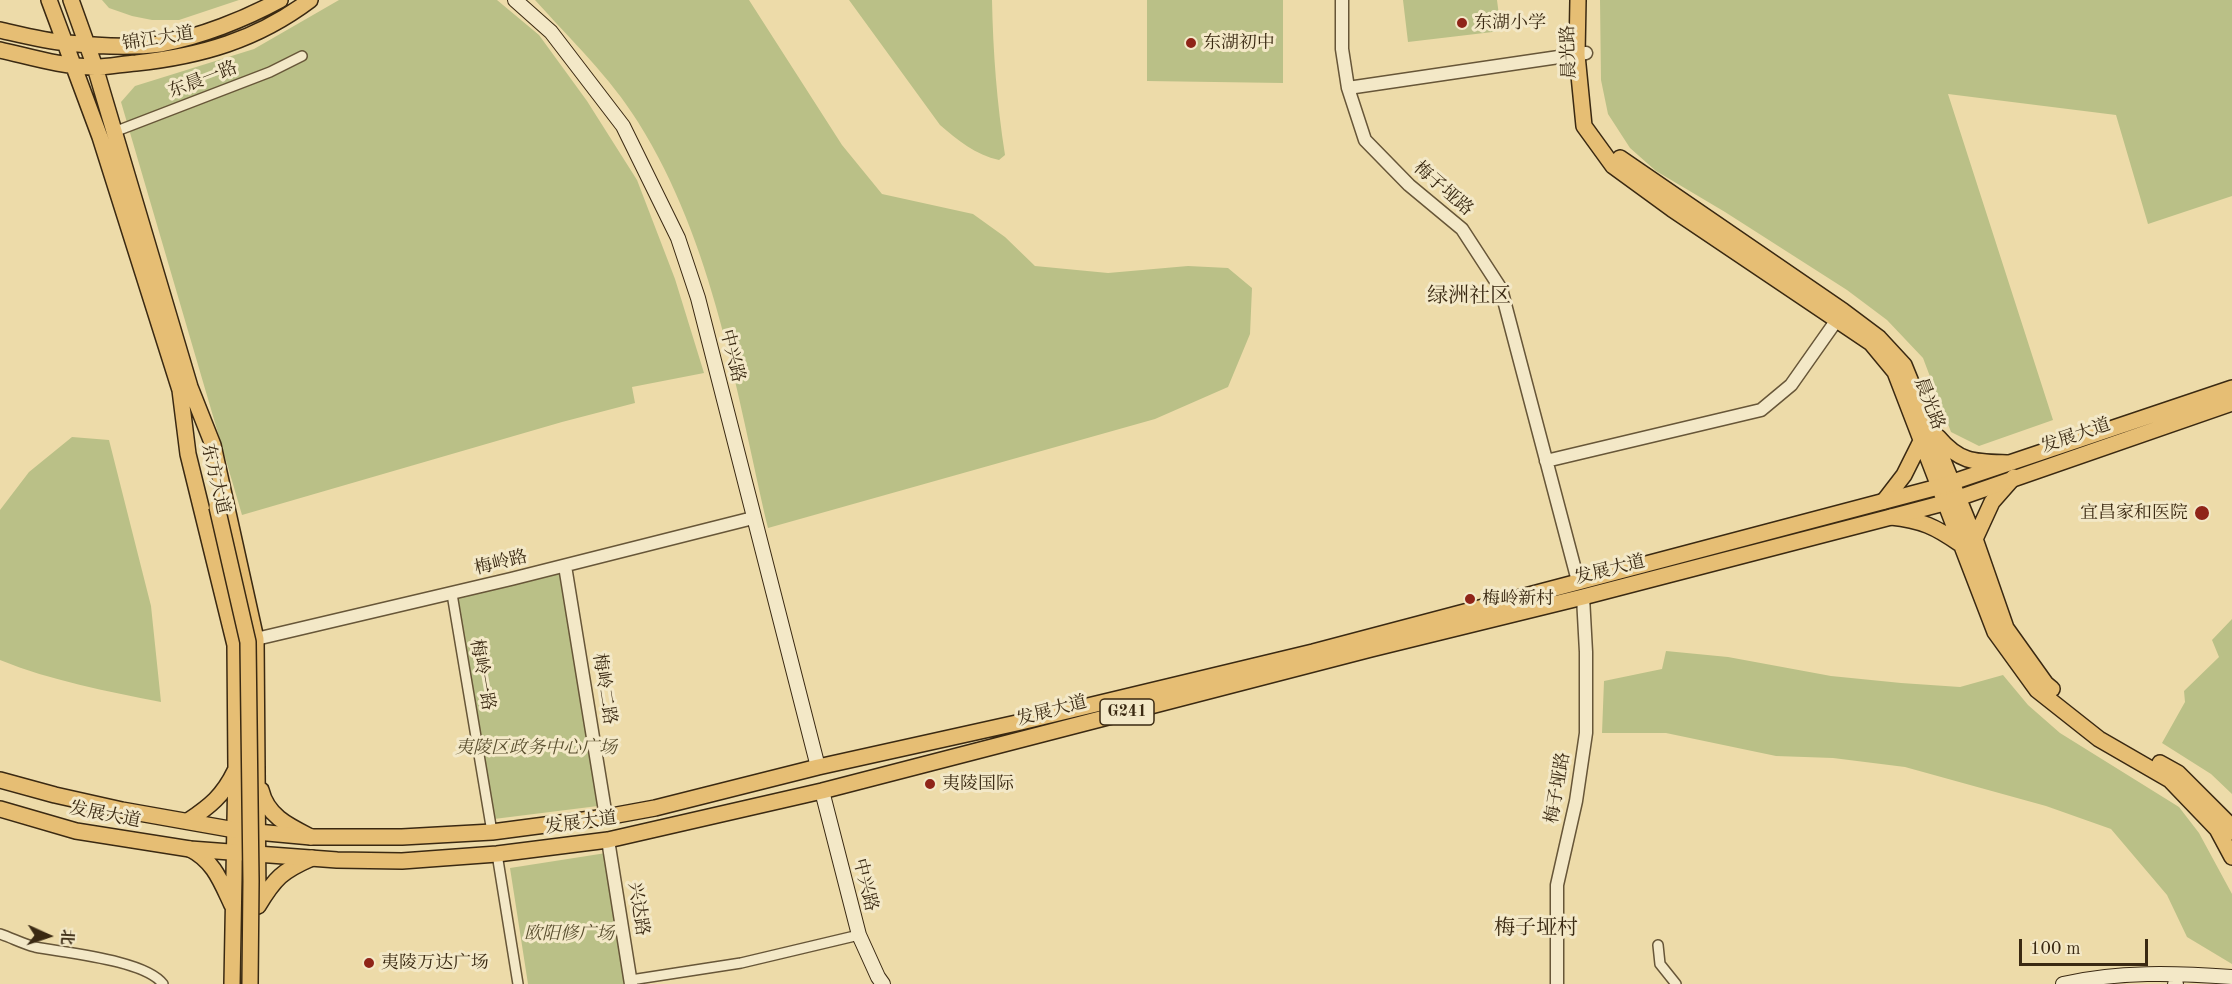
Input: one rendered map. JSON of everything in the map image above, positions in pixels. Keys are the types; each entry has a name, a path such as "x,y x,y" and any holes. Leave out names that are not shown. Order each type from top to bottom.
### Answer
{"main road":[{"name":"东方大道","path":"49,0 100,137 185,388 213,445 256,639 259,854 257,984"},
{"name":"东方大道","path":"71,0 95,67 185,388 188,454 236,645 232,984"},
{"name":"锦江大道","path":"0,30 87,45 160,44 222,27 257,13 280,0"},
{"name":"锦江大道","path":"0,50 74,66 95,67 199,53 230,45 268,27 310,0"},
{"name":"中兴路","path":"515,0 551,33 623,126 678,238 698,298 818,767"},
{"name":"晨光路","path":"1578,0 1584,126 1613,166 1672,209 1839,316 1871,343 1895,372 1926,434 1968,542 2006,628 2046,684 2108,734 2178,772 2227,822 2232,832"},
{"name":"晨光路","path":"1582,54 1587,0"},
{"path":"185,388 242,643 242,984"},
{"path":"185,388 248,642 250,984"},
{"name":"发展大道","path":"0,809 76,831 190,849 312,858 402,861 497,854 608,840 822,791 1891,517 1951,500 2012,470 2232,388"},
{"name":"发展大道","path":"0,780 111,807 235,830 311,837 402,837 492,832 606,817 655,808 818,767 1021,722 1313,652 1945,484 2012,470 2232,403"},
{"path":"1884,501 1904,475 1926,434 1965,460 2012,470 1968,542 1928,524 1891,517"},
{"name":"晨光路","path":"1968,542 1995,632 2037,690 2099,739 2170,780 2217,829 2232,857"},
{"path":"188,821 218,799 227,788 236,768"},
{"path":"258,776 264,801 275,816 311,837"},
{"name":"中兴路","path":"822,791 859,935 878,977 884,984"},
{"path":"190,849 202,855 217,874 234,909"},
{"path":"258,906 268,889 288,868 312,858"},
{"path":"2063,984 2132,976 2176,974 2232,977"}],"street":[{"name":"梅子垭路","path":"1342,0 1342,49 1348,88 1365,140 1409,185 1462,229 1501,289 1578,581"},
{"path":"1348,88 1582,54"},
{"name":"东晨一路","path":"114,132 270,72 302,56"},
{"path":"1546,461 1761,410 1791,385 1839,316"},
{"name":"梅岭路","path":"256,639 452,594 753,518"},
{"name":"梅岭二路","path":"566,566 606,817"},
{"name":"梅岭一路","path":"452,594 492,832"},
{"name":"梅子垭路","path":"1557,984 1557,885 1576,801 1586,733 1583,597"},
{"name":"兴达路","path":"608,840 631,982"},
{"path":"497,854 518,984"},
{"path":"0,934 33,946 141,969 158,977 163,984"},
{"path":"631,982 741,963 859,935"},
{"path":"1658,945 1660,964 1676,984"}],"green space":[{"path":"102,0 239,0 179,20 152,20 109,8"},
{"path":"339,0 497,0 539,35 587,101 637,180 675,279 704,373 632,387 635,403 242,515 121,102 135,86 254,49"},
{"path":"535,0 749,0 842,145 882,194 973,214 1005,237 1035,266 1108,273 1188,266 1228,268 1252,288 1250,334 1228,387 1155,419 768,528 720,319 686,217 664,169 627,105"},
{"path":"849,0 992,0 996,78 1005,155 999,160 982,155 940,125"},
{"path":"1147,0 1283,0 1283,83 1147,81"},
{"path":"1403,0 1497,0 1501,31 1408,42"},
{"path":"1600,0 2232,0 2232,196 2148,224 2116,115 1948,94 2053,420 1979,446 1951,432 1923,358 1887,320 1847,290 1656,171 1630,148 1608,114 1601,80"},
{"path":"72,437 109,440 151,606 161,702 59,680 0,660 0,510 29,472"},
{"name":"夷陵区政务中心广场","path":"560,571 598,806 494,819 458,598"},
{"path":"2232,619 2232,794 2211,774 2162,743 2185,702 2184,691 2219,657 2212,640"},
{"path":"1666,651 1728,657 1831,676 1901,683 1960,687 2003,675 2028,705 2060,733 2179,807 2199,833 2232,894 2232,964 2187,937 2167,895 2111,829 2046,806 1905,767 1833,758 1776,756 1666,733 1602,733 1604,681 1662,669"},
{"name":"欧阳修广场","path":"606,853 627,984 528,984 510,868"}],"place":[{"name":"东湖小学","path":"1462,23"},
{"name":"东湖初中","path":"1191,43"},
{"name":"宜昌家和医院","path":"2202,513"},
{"name":"梅岭新村","path":"1470,599"},
{"name":"夷陵国际","path":"930,784"},
{"name":"夷陵万达广场","path":"369,963"}],"district":[{"name":"绿洲社区","path":"1469,296"},
{"name":"梅子垭村","path":"1536,928"}]}
